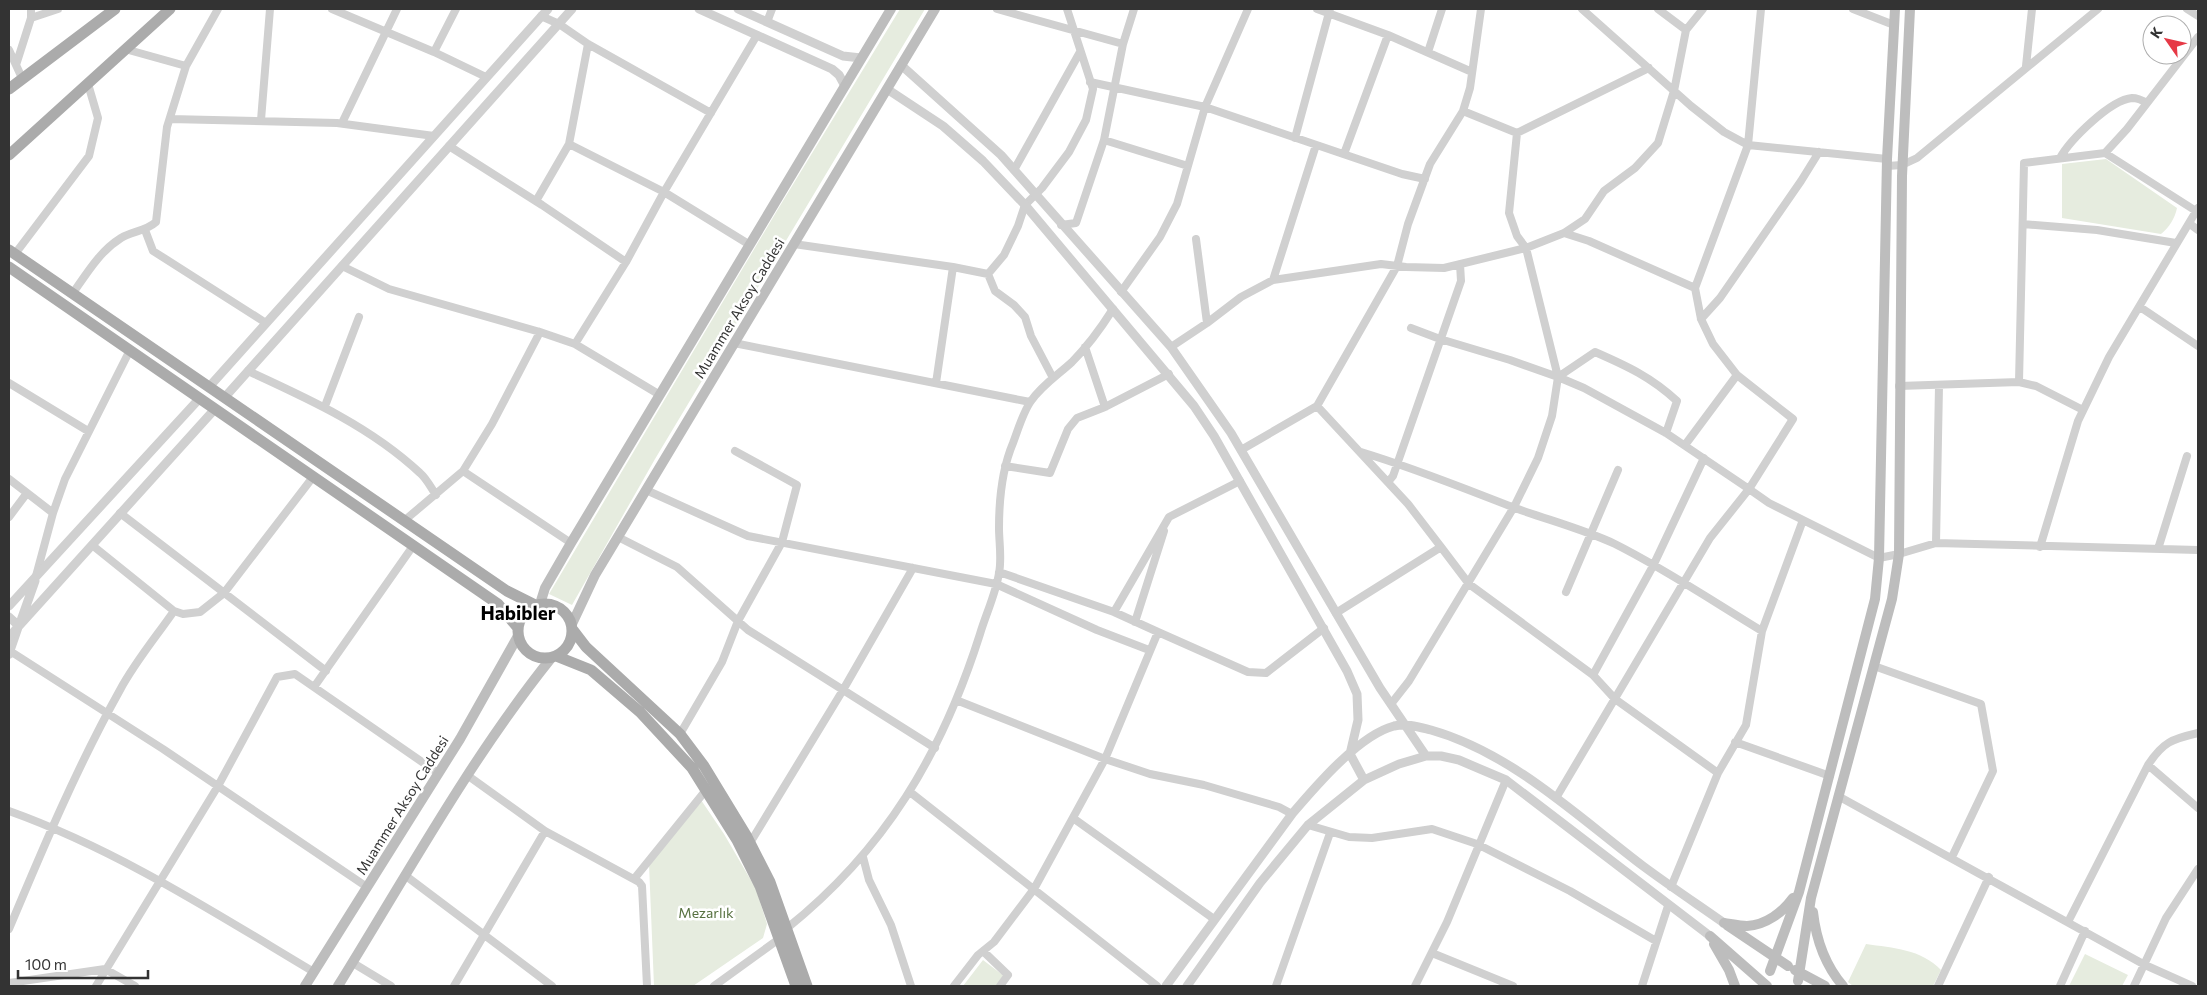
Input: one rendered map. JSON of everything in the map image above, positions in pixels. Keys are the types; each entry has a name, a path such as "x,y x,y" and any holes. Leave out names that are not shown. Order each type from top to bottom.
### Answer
{"main road":[{"path":"9,89 115,9"},
{"path":"9,155 170,9"},
{"name":"Muammer Aksoy Caddesi","path":"537,604 571,543 891,9"},
{"name":"Muammer Aksoy Caddesi","path":"572,627 594,575 935,9"},
{"path":"1768,983 1775,957 1799,892 1875,599 1879,558 1887,162 1895,9"},
{"path":"1795,975 1811,898 1892,599 1899,554 1902,165 1910,9"},
{"path":"12,252 507,591 537,604 548,603 566,612 572,627 586,647 680,734 704,766 750,843 770,882 807,986"},
{"path":"9,267 199,400 498,604 518,632 521,644 533,655 540,658 554,656 591,670 640,712 692,768 737,840 760,886 796,986"},
{"path":"518,632 523,614 537,604"},
{"path":"338,986 468,775 518,702 554,656 568,645 572,627"},
{"name":"Muammer Aksoy Caddesi","path":"305,986 438,773 518,632"},
{"path":"1724,923 1748,926 1764,921 1783,911 1799,892"},
{"path":"1811,898 1815,932 1820,946 1843,986"},
{"path":"1724,923 1775,957 1795,975"},
{"path":"1710,936 1768,983"},
{"path":"1710,936 1729,970 1735,986"},
{"path":"1768,983 1778,965 1795,975 1825,986"}],"street":[{"path":"16,65 31,18 31,9"},
{"path":"31,18 58,9"},
{"path":"73,292 104,251 123,237 145,230 157,220 167,127 186,66 218,9"},
{"path":"261,120 270,9"},
{"path":"332,9 434,52 486,77"},
{"path":"342,124 397,9"},
{"path":"434,52 456,9"},
{"path":"209,387 548,9"},
{"path":"225,397 572,9"},
{"path":"699,9 832,69 839,75 845,86"},
{"path":"738,9 843,56 862,58"},
{"path":"767,22 772,9"},
{"path":"997,9 1123,44"},
{"path":"988,274 1004,255 1018,226 1025,204 1036,194 1069,152 1086,120 1093,89 1067,9"},
{"path":"1061,225 1076,223 1104,140 1116,88 1123,44 1134,9"},
{"path":"786,929 814,907 863,857 910,792 935,748 972,659 1000,572 999,513 1005,466 1030,402 1085,347 1113,309 1121,292 1160,237 1177,204 1206,107 1248,9"},
{"path":"1317,9 1330,10 1472,72"},
{"path":"1428,52 1442,9"},
{"path":"1241,450 1317,406 1397,266 1408,224 1430,164 1463,111 1470,88 1481,9"},
{"path":"1582,9 1674,91 1724,132 1748,144 1819,152 1902,165 1917,158 2026,66 2098,9"},
{"path":"1658,9 1686,30"},
{"path":"1171,347 1241,297 1273,280 1381,264 1444,268 1526,248 1564,233 1585,219 1604,191 1635,168 1658,143 1674,91 1686,30 1703,9"},
{"path":"1556,798 1710,538 1749,489 1793,419 1737,375 1713,344 1701,319 1695,288 1748,144 1761,9"},
{"path":"1853,9 1894,25"},
{"path":"2026,66 2032,9"},
{"path":"2186,9 2198,16"},
{"path":"1296,138 1330,10"},
{"path":"541,16 559,24 588,44 712,112"},
{"path":"575,344 626,262 664,192 757,34"},
{"path":"1344,154 1388,35"},
{"path":"2105,153 2198,37"},
{"path":"536,201 570,144 588,44"},
{"path":"125,49 186,66"},
{"path":"9,50 22,78"},
{"path":"1014,170 1080,52"},
{"path":"901,65 1001,155 1171,347 1241,450 1391,704 1426,756"},
{"path":"1463,111 1517,133 1649,68"},
{"path":"1090,82 1206,107 1402,174 1425,179"},
{"path":"12,252 89,156 98,118 88,84"},
{"path":"887,89 943,126 983,161 1025,204 1169,374 1214,436 1281,557 1348,671 1357,694 1358,720 1350,754 1364,780"},
{"path":"2060,158 2075,136 2119,102 2130,98 2147,102"},
{"path":"170,119 261,120 342,124 434,136 536,201 626,262"},
{"path":"1391,704 1409,681 1514,507 1538,458 1552,416 1558,377 1526,248 1517,236 1509,213 1517,133"},
{"path":"1104,140 1188,166"},
{"path":"570,144 664,192 750,245"},
{"path":"1273,280 1316,145"},
{"path":"1701,319 1720,298 1819,152"},
{"path":"2019,382 2024,163 2105,153 2197,210 2190,224 2176,242 2140,308 2109,357 2083,410 2040,547"},
{"path":"2023,224 2097,230 2176,242"},
{"path":"2190,224 2198,230"},
{"path":"145,230 153,250 266,323"},
{"path":"1564,233 1590,241 1695,288"},
{"path":"1196,239 1207,323"},
{"path":"794,244 953,267 988,274"},
{"path":"1388,482 1393,476 1461,281 1460,264"},
{"path":"342,266 389,289 540,332 575,344 660,395"},
{"path":"936,383 953,267"},
{"path":"988,274 996,290 1014,305 1024,317 1030,336 1053,378"},
{"path":"2140,308 2198,346"},
{"path":"325,406 359,317"},
{"path":"1411,328 1440,339 1510,360 1584,388 1666,433 1769,503 1879,558 1936,543 2198,550"},
{"path":"405,520 463,471 492,424 540,332"},
{"path":"734,343 1030,402"},
{"path":"1085,347 1105,407"},
{"path":"130,350 65,479 53,513 36,576 10,653 108,712 367,887"},
{"path":"1558,377 1595,352 1641,372 1664,389 1676,401 1666,433"},
{"path":"248,371 325,406 364,429 422,474 436,495"},
{"path":"1005,466 1050,473 1068,428 1077,418 1105,407 1169,374"},
{"path":"1685,445 1737,375"},
{"path":"9,382 88,431"},
{"path":"1899,386 2019,382 2036,386 2083,410"},
{"path":"1936,543 1939,386"},
{"path":"9,606 199,400"},
{"path":"1317,406 1408,504 1469,584 1593,675 1615,699 1718,774"},
{"path":"9,636 214,410"},
{"path":"680,734 722,662 738,621 782,542 797,485 735,451"},
{"path":"1361,452 1490,496 1514,507 1590,534 1653,566 1762,631"},
{"path":"2158,549 2187,456"},
{"path":"1593,675 1653,566 1704,458"},
{"path":"1566,592 1618,470"},
{"path":"463,471 571,543"},
{"path":"92,545 174,611 183,614 200,612 224,593 313,477"},
{"path":"9,479 53,513"},
{"path":"1114,612 1169,517 1240,481"},
{"path":"646,490 748,536 996,584 1096,630 1150,650"},
{"path":"9,517 27,493"},
{"path":"120,513 326,671"},
{"path":"1135,622 1169,517"},
{"path":"1671,887 1718,774 1746,725 1762,631 1803,520"},
{"path":"618,537 677,567 748,630 935,748"},
{"path":"314,687 413,546"},
{"path":"1336,613 1441,547"},
{"path":"750,843 843,690 913,568"},
{"path":"1000,572 1114,612 1248,672 1266,672 1324,628"},
{"path":"9,929 52,826 108,712 121,688 174,611"},
{"path":"9,617 19,626"},
{"path":"954,986 983,951 994,942 1034,888 1105,759 1158,632"},
{"path":"1874,666 1981,704 1993,771 1952,857"},
{"path":"96,986 162,881 218,786 276,677 295,674 438,773"},
{"path":"956,700 1105,759 1150,774 1204,785 1279,807 1292,814"},
{"path":"1166,986 1292,814 1308,795 1368,738 1394,726 1406,724 1452,736 1501,760 1556,798 1671,887 1724,923"},
{"path":"2068,922 2158,748 2174,738 2198,733"},
{"path":"1735,742 1830,776"},
{"path":"1187,986 1260,883 1308,825 1364,780 1399,764 1426,756 1441,756 1459,760 1506,780 1668,906 1710,936"},
{"path":"2148,765 2198,808"},
{"path":"468,775 546,831 640,882 642,886 647,986"},
{"path":"1415,986 1447,922 1506,780"},
{"path":"634,879 706,790"},
{"path":"910,792 1157,986"},
{"path":"1838,796 1989,877 2145,965 2192,986"},
{"path":"9,811 52,826 162,881 314,972"},
{"path":"1073,818 1214,919"},
{"path":"1308,825 1349,837 1372,838 1432,829 1478,844 1570,891 1656,941"},
{"path":"454,986 483,934 546,831"},
{"path":"1276,986 1330,833"},
{"path":"863,857 869,880 891,925 911,986"},
{"path":"2134,986 2166,918 2195,881 2198,869"},
{"path":"406,876 552,986"},
{"path":"1938,986 1989,877"},
{"path":"1642,986 1668,906"},
{"path":"2060,986 2085,931"},
{"path":"714,986 779,939"},
{"path":"983,951 1008,975 1000,986"},
{"path":"1432,953 1513,986"},
{"path":"353,963 392,986"},
{"path":"9,983 105,969 135,986"}],"green space":[{"path":"900,9 925,9 655,459 572,605 549,594 778,209"},
{"path":"2106,159 2177,208 2171,223 2161,234 2062,218 2062,164"},
{"name":"Mezarlık","path":"701,800 724,834 756,889 767,924 763,938 693,986 654,986 649,864"},
{"path":"1866,944 1896,948 1916,954 1933,963 1941,970 1933,986 1853,986 1848,982"},
{"path":"2085,954 2128,975 2122,986 2069,986"},
{"path":"983,960 1004,976 996,986 963,986"}],"district":[{"name":"Habibler","path":"518,612"}]}
